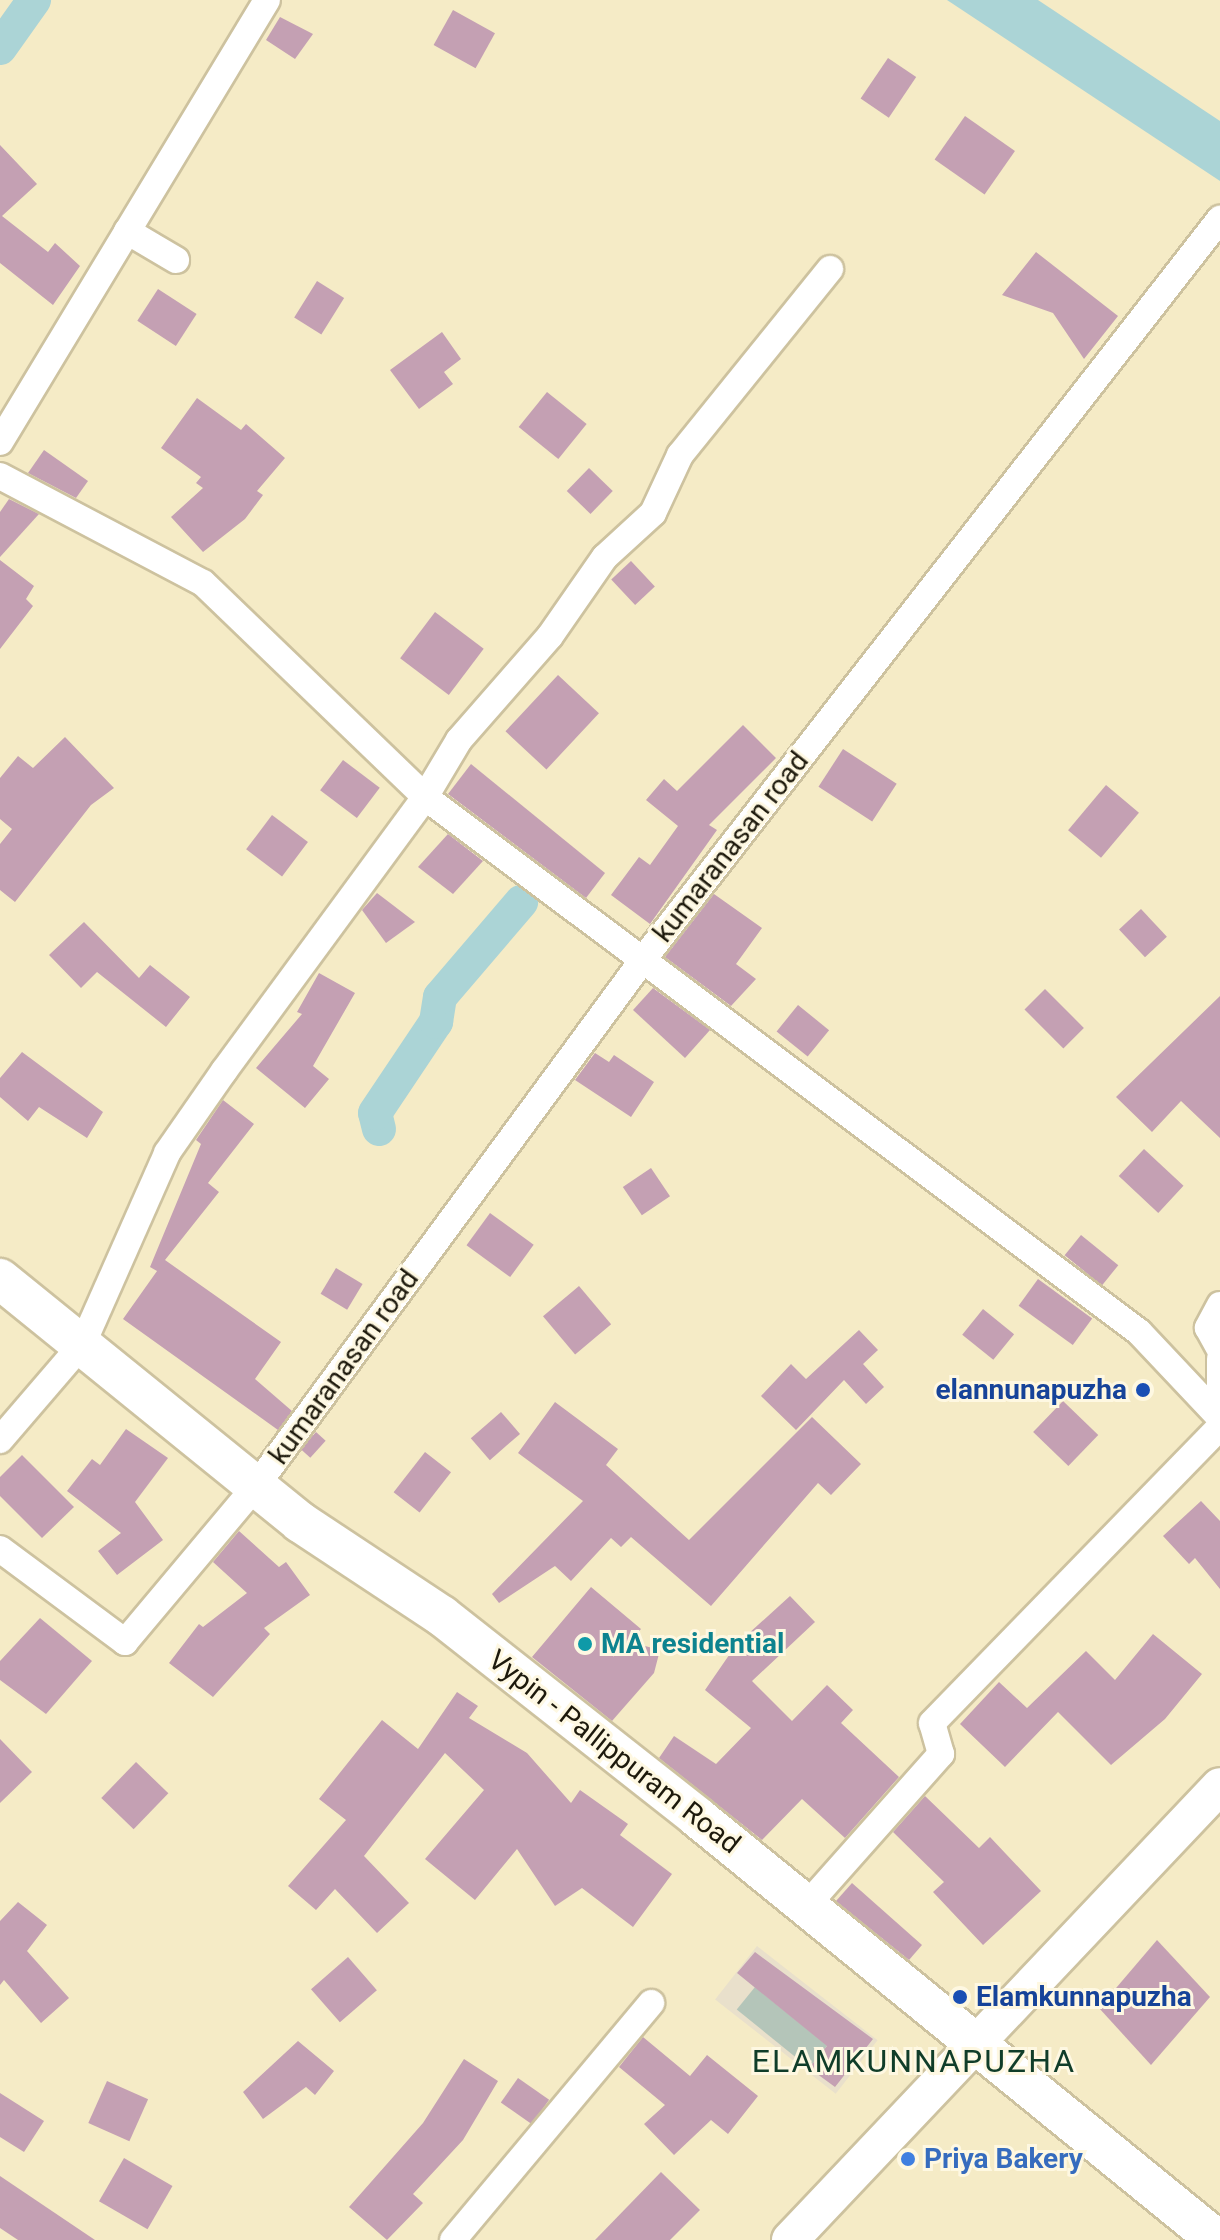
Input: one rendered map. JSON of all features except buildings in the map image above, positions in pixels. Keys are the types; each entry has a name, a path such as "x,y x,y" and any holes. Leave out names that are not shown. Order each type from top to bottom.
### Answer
{"main road":[{"name":"Vypin - Pallippuram Road","path":"0,1279 83,1343 256,1486 442,1616 807,1905 1217,2240"},
{"path":"790,2240 1220,1786"}],"street":[{"path":"0,442 267,0"},
{"name":"kumaranasan road","path":"0,1549 125,1642 256,1486 645,957 1220,219"},
{"path":"127,231 176,260"},
{"path":"0,1440 83,1343 167,1153 425,797 459,740 550,636 605,557 653,513 680,455 830,269"},
{"path":"0,476 203,583 425,797 645,957 1139,1332 1220,1418"},
{"path":"1220,1305 1208,1328 1220,1350"},
{"path":"1220,1359 1220,1409"},
{"path":"807,1905 941,1754 932,1723 1220,1427"},
{"path":"453,2240 651,2003"}],"shaded area":[{"path":"757,1946 878,2040 836,2094 715,2000"}],"green space":[{"path":"755,1987 827,2046 809,2068 737,2010"}],"water":[{"path":"947,0 1038,0 1220,121 1220,181"}],"waterway":[{"path":"0,48 34,0"},
{"path":"379,1129 375,1113 436,1022 440,997 521,902"}],"place":[{"name":"elannunapuzha","path":"1143,1390"},
{"name":"MA residential","path":"585,1644"},
{"name":"Elamkunnapuzha","path":"960,1997"},
{"name":"Priya Bakery","path":"908,2159"}],"district":[{"name":"ELAMKUNNAPUZHA","path":"914,2061"}]}
